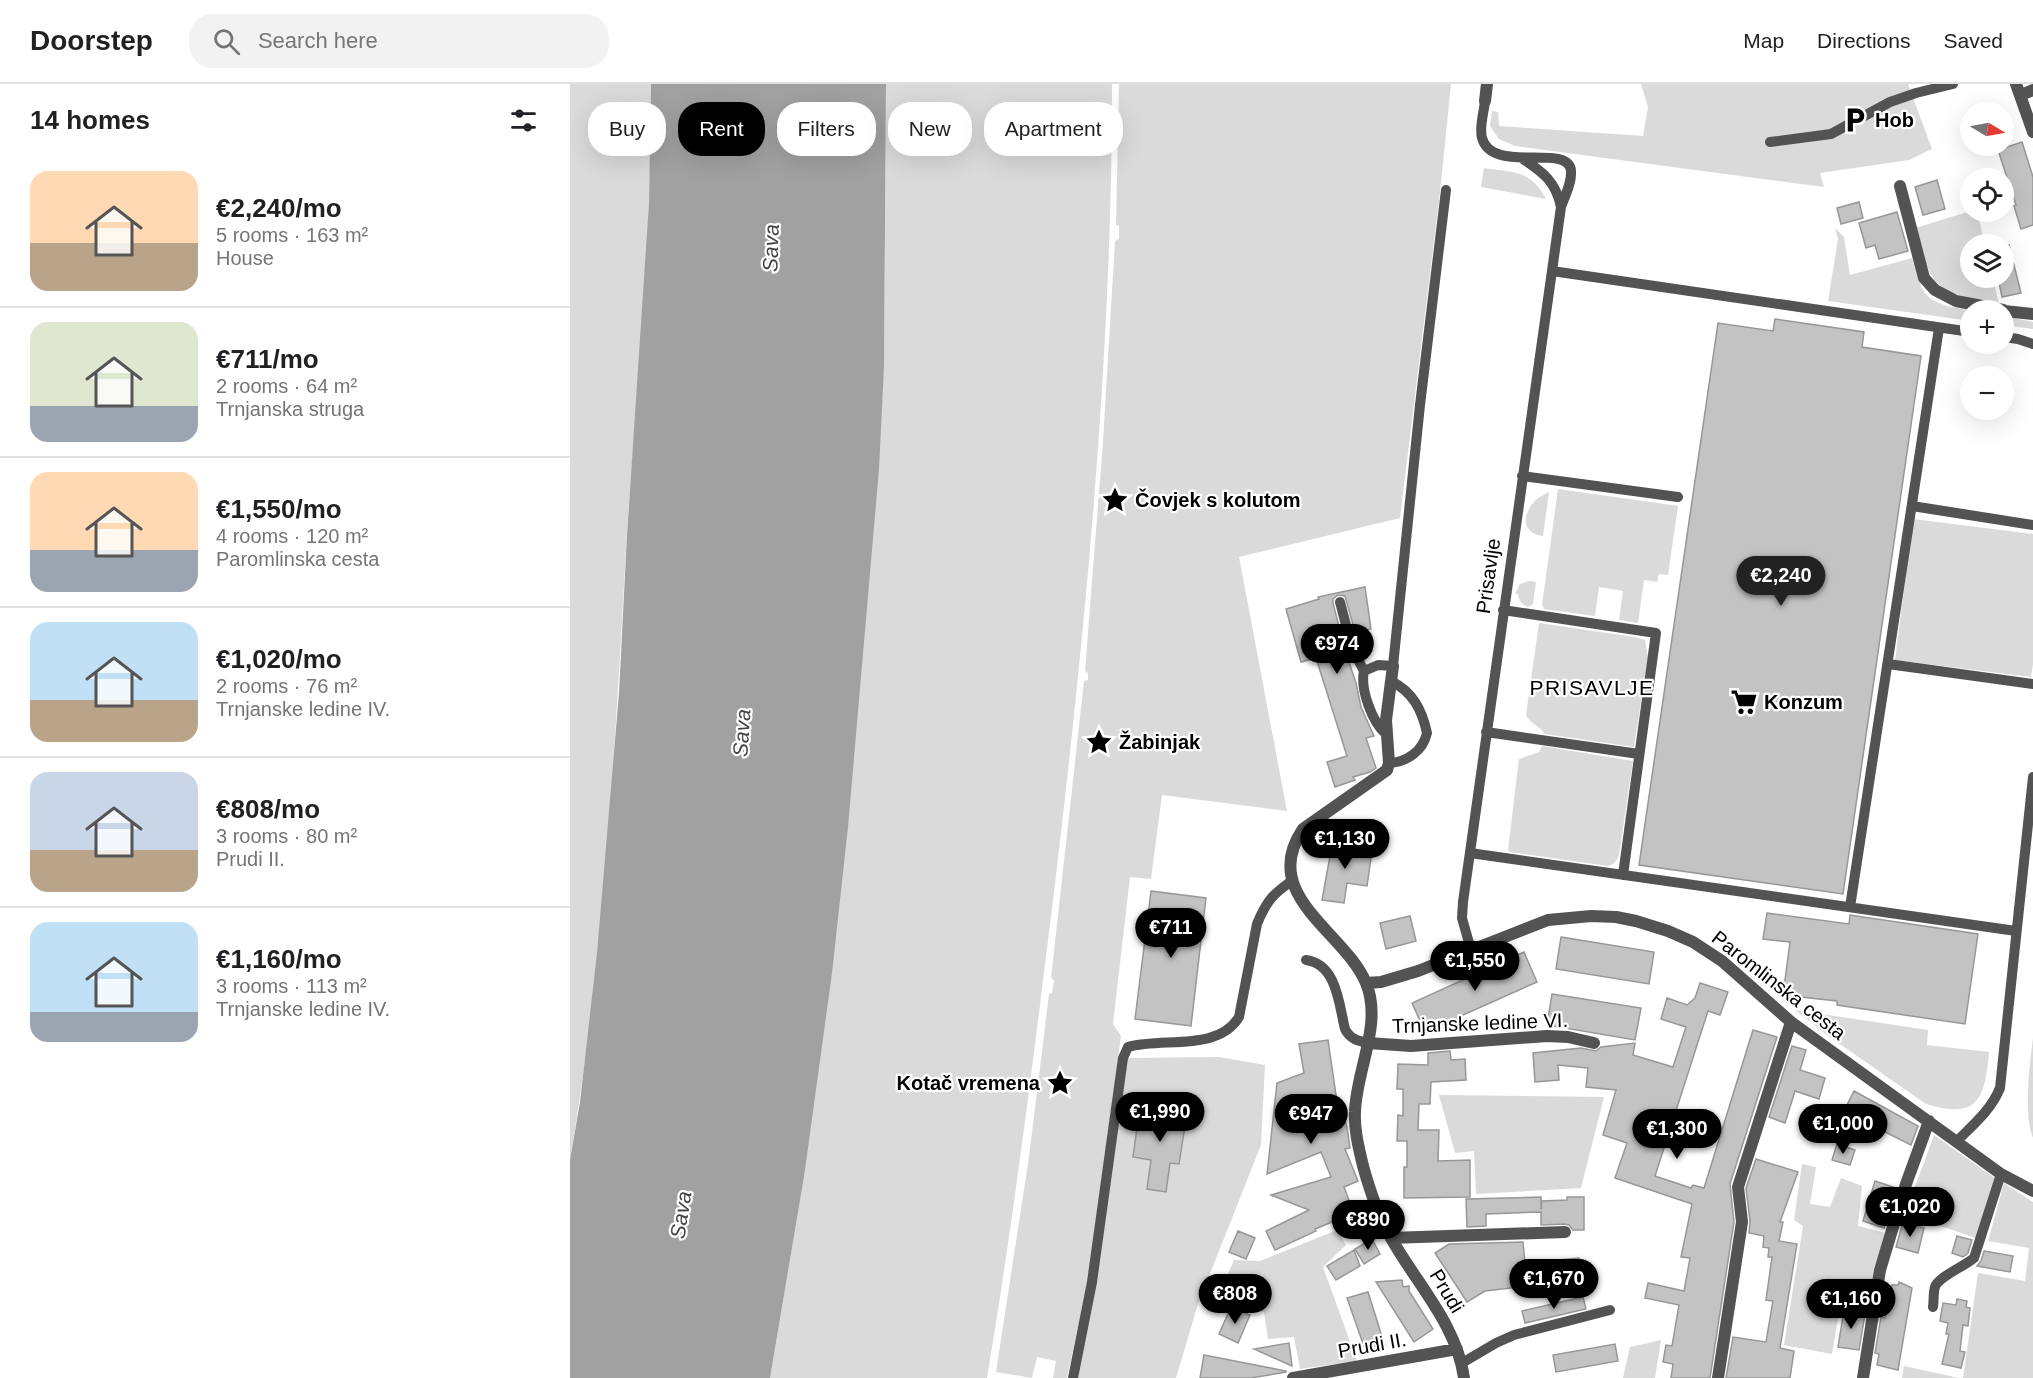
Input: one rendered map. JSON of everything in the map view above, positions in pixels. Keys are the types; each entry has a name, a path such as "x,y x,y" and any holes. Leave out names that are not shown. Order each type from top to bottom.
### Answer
{"street":[{"name":"Prisavlje","path":"1485,100 1487,84"},
{"path":"2033,90 2018,90 2033,132"},
{"path":"1900,186 1924,278 1935,290 1960,303"},
{"path":"2014,312 2033,314"},
{"path":"1366,983 1351,957 1309,912 1299,896 1293,880 1290,852 1303,829 1383,774 1389,764 1386,734 1393,666"},
{"name":"Paromlinska cesta","path":"1366,983 1401,977 1548,920 1591,916 1636,921 1693,942 1722,961 1791,1022 2001,1174 2033,1191"},
{"name":"Prudi","path":"1366,983 1371,1013 1368,1043 1355,1105 1355,1124 1364,1167 1377,1210 1391,1238 1441,1315 1457,1349 1464,1378"},
{"path":"1718,1378 1742,1222 1738,1187 1791,1022"},
{"name":"Trnjanske ledine VI.","path":"1368,1043 1411,1046 1547,1036 1568,1037 1594,1043"},
{"path":"1863,1378 1880,1270 1906,1184 1929,1121"},
{"path":"1391,1238 1565,1233"},
{"name":"Prudi II.","path":"1293,1378 1457,1349"}],"lane":[{"path":"1770,142 1831,134 1890,102 1953,84"},
{"name":"Prisavlje","path":"1471,950 1462,918 1462,902 1561,207 1571,176 1571,166 1564,160 1503,156 1485,145 1481,131 1485,100"},
{"name":"Prisavlje","path":"1523,159 1536,167 1555,187 1561,207"},
{"path":"1364,671 1378,665 1393,666 1420,405 1446,190"},
{"path":"1552,271 1960,331"},
{"path":"1850,907 1939,328"},
{"path":"2014,338 2033,344"},
{"path":"1522,476 1678,496"},
{"path":"1912,506 2033,525"},
{"path":"1340,602 1352,648 1364,671 1362,680 1373,718 1386,734"},
{"path":"1503,610 1656,633 1623,874"},
{"path":"1887,664 2033,684"},
{"path":"1389,764 1412,756 1421,748 1427,733 1416,702 1407,692 1391,681"},
{"path":"1486,732 1639,754"},
{"path":"1957,1141 1987,1111 2000,1088 2033,777"},
{"path":"1470,853 2016,931"},
{"path":"1073,1378 1092,1282 1123,1058 1128,1047 1212,1038 1226,1033 1234,1026 1239,1017 1257,924 1272,895 1293,880"},
{"path":"1306,960 1315,962 1322,968 1335,987 1347,1034 1358,1041 1368,1043"},
{"path":"1933,1307 1935,1285 1974,1258 2001,1174"},
{"path":"1462,1363 1514,1335 1610,1310"}],"shaded area":[{"path":"570,84 651,84 651,102 588,102 588,156 650,156 650,188 607,847 592,1004 570,1160"},
{"path":"886,84 1112,84 1112,102 984,102 984,156 1111,156 1102,388 1077,691 1039,1014 1015,1196 987,1378 770,1378 804,1177 884,367"},
{"path":"1119,84 1451,84 1400,518 1239,557 1287,811 1162,795 1151,879 1130,877 1113,1024 1121,1036 1088,1280 1067,1378 1053,1378 1056,1361 1037,1357 1032,1378 996,1372 1029,1157 1049,994 1052,993 1054,980 1051,978 1084,681 1088,680 1088,673 1085,671 1103,442 1115,241 1119,239 1119,226 1116,225 1117,156 1123,156 1123,102 1119,102"},
{"path":"1641,84 1908,84 1932,149 1909,160 1820,173 1824,187 1515,146 1499,139 1490,126 1492,111 1498,112 1499,126 1643,136 1648,107"},
{"path":"1484,168 1513,172 1527,177 1534,182 1546,199 1481,187"},
{"path":"1960,214 1960,222 1980,222 1982,234 1960,234 1960,288 1995,288 1998,300 1980,300 1961,296 1939,285 1926,265 1915,228"},
{"path":"1835,228 1844,237 1850,275 1912,258 1923,290 1932,299 1944,305 1960,308 1960,319 1828,301 1838,239"},
{"path":"2014,318 2033,322 2033,329 2014,326"},
{"path":"1558,489 1678,506 1668,575 1659,574 1657,582 1644,580 1638,623 1619,620 1623,591 1599,587 1595,616 1544,609 1542,605"},
{"path":"1549,492 1543,536 1531,532 1526,519 1533,503"},
{"path":"1913,519 2033,534 2033,664 2031,677 1895,660"},
{"path":"1536,582 1533,604 1528,607 1521,602 1518,594 1515,594 1520,584"},
{"path":"1539,623 1645,640 1648,657 1634,747 1545,734 1527,718"},
{"path":"1542,746 1633,761 1619,855 1612,864 1608,866 1508,850 1519,759 1539,752"},
{"path":"1795,1010 1928,1030 1927,1045 1989,1052 1985,1082 1981,1093 1976,1102 1968,1107 1943,1108 1926,1104"},
{"path":"2033,1038 2033,1138 2028,1116 2028,1103"},
{"path":"1219,1057 1265,1065 1261,1145 1198,1304 1176,1378 1076,1378 1123,1058"},
{"path":"1439,1095 1604,1097 1581,1188 1476,1194 1474,1151 1455,1153"},
{"path":"1934,1135 1996,1179 1976,1238 1905,1214"},
{"path":"1802,1164 1816,1167 1810,1204 1830,1207 1841,1178 1862,1186 1858,1226 1886,1233 1874,1267 1869,1310 1840,1308 1832,1354 1784,1345 1803,1226 1794,1220"},
{"path":"2004,1183 2033,1202 2033,1378 1963,1378 1978,1273 2025,1281 2029,1248 1988,1241"},
{"path":"1337,1230 1346,1245 1323,1267 1357,1361 1300,1369 1294,1337 1268,1339 1264,1312 1217,1299 1234,1260 1260,1261"},
{"path":"1661,1340 1655,1378 1623,1378 1630,1347"},
{"path":"1904,1366 1959,1378 1902,1378"}],"water":[{"name":"Sava","path":"651,84 886,84 884,367 879,469 848,827 832,973 804,1177 770,1378 570,1378 570,1160 580,1102 597,953 619,693 649,203 650,156 666,156 666,102 651,102"}],"building":[{"path":"2022,142 2033,177 2033,225 2021,229 2014,206 2016,205 2014,168 2004,168 2000,156 2014,156 2014,145"},
{"path":"1937,180 1945,209 1923,215 1915,187"},
{"path":"1859,202 1863,218 1841,224 1837,208"},
{"path":"1897,212 1908,251 1879,259 1875,245 1866,248 1859,223"},
{"path":"2014,265 2021,293 2002,297 2000,288 2014,288"},
{"path":"1775,319 1864,332 1862,347 1921,356 1843,894 1639,865 1718,323 1773,331"},
{"path":"1365,587 1371,629 1355,632 1345,596 1338,595 1333,599 1333,603 1361,707 1374,736 1366,738 1376,768 1353,777 1355,780 1335,787 1327,762 1347,756 1316,658 1301,662 1286,609 1319,599 1318,597"},
{"path":"1333,839 1357,842 1355,856 1371,858 1367,886 1347,883 1344,903 1322,900"},
{"path":"1151,891 1206,898 1191,1026 1135,1019"},
{"path":"1767,913 1849,924 1850,915 1978,934 1965,1024 1837,1005 1837,1001 1783,995 1790,942 1763,939"},
{"path":"1410,916 1416,941 1386,949 1380,923"},
{"path":"1561,937 1654,952 1649,984 1556,969"},
{"path":"1524,952 1537,982 1425,1032 1412,1003"},
{"path":"1700,983 1728,992 1720,1015 1708,1011 1655,1176 1691,1188 1693,1185 1704,1188 1753,1030 1777,1037 1730,1184 1734,1222 1710,1378 1671,1378 1673,1364 1663,1362 1666,1345 1672,1346 1679,1305 1645,1298 1648,1283 1684,1291 1690,1258 1681,1257 1692,1204 1615,1178 1627,1143 1603,1135 1616,1090 1586,1087 1588,1068 1558,1065 1559,1080 1535,1082 1533,1053 1581,1048 1596,1051 1601,1047 1635,1043 1633,1055 1673,1067 1686,1027 1661,1019 1667,998 1687,1005 1695,998"},
{"path":"1552,994 1641,1008 1635,1040 1547,1025"},
{"path":"1328,1040 1336,1095 1347,1127 1350,1148 1345,1149 1358,1181 1344,1187 1354,1213 1315,1229 1316,1231 1275,1250 1266,1231 1309,1210 1271,1195 1331,1177 1321,1152 1267,1174 1277,1083 1304,1073 1299,1044"},
{"path":"1792,1046 1806,1050 1800,1070 1825,1078 1819,1099 1795,1091 1785,1123 1769,1117"},
{"path":"1450,1051 1451,1060 1465,1059 1466,1080 1431,1082 1430,1104 1419,1104 1418,1130 1439,1130 1438,1161 1470,1160 1470,1197 1404,1198 1407,1141 1397,1141 1398,1115 1403,1116 1403,1089 1397,1089 1398,1064 1428,1065 1428,1053"},
{"path":"1854,1091 1918,1126 1911,1145 1863,1121 1861,1125 1842,1115"},
{"path":"1140,1106 1187,1113 1179,1164 1170,1163 1166,1192 1147,1189 1151,1160 1133,1157"},
{"path":"1837,1144 1855,1150 1850,1165 1832,1160"},
{"path":"1756,1159 1798,1172 1780,1222 1783,1222 1779,1241 1797,1244 1780,1348 1794,1351 1790,1378 1726,1378 1733,1337 1766,1342 1773,1301 1766,1300 1772,1257 1768,1257 1769,1248 1763,1247 1764,1236 1749,1233 1746,1188"},
{"path":"1875,1181 1896,1188 1884,1228 1863,1221"},
{"path":"1541,1197 1541,1210 1542,1201 1584,1197 1584,1230 1573,1230 1565,1224 1541,1225 1541,1212 1486,1214 1486,1226 1467,1227 1466,1199"},
{"path":"1903,1222 1924,1228 1918,1253 1896,1247"},
{"path":"1238,1231 1255,1238 1246,1259 1229,1252"},
{"path":"1957,1236 1972,1240 1968,1253 1963,1257 1952,1253"},
{"path":"1372,1239 1380,1254 1364,1264 1355,1249"},
{"path":"1523,1242 1525,1263 1579,1258 1581,1280 1485,1291 1467,1302 1435,1253 1449,1244"},
{"path":"1354,1250 1360,1266 1336,1280 1327,1266"},
{"path":"1984,1251 2013,1256 2010,1272 1977,1266"},
{"path":"1402,1280 1403,1287 1409,1286 1409,1291 1433,1329 1414,1342 1376,1282"},
{"path":"1899,1282 1912,1288 1898,1370 1877,1365 1879,1354 1875,1353 1881,1317 1885,1318 1892,1285 1898,1285"},
{"path":"1368,1292 1385,1346 1366,1352 1347,1298"},
{"path":"1583,1297 1586,1309 1525,1323 1522,1311"},
{"path":"1957,1299 1967,1301 1966,1307 1970,1308 1968,1326 1963,1325 1960,1351 1965,1352 1961,1368 1942,1364 1949,1334 1946,1334 1948,1323 1940,1321 1943,1303 1956,1305"},
{"path":"1231,1307 1250,1315 1238,1343 1219,1334"},
{"path":"1844,1310 1865,1314 1859,1350 1838,1347"},
{"path":"1289,1343 1292,1366 1254,1349"},
{"path":"1615,1344 1618,1361 1556,1372 1553,1355"},
{"path":"1204,1355 1286,1372 1251,1378 1200,1378"}],"place":[{"name":"Hob","path":"1855,120"},
{"name":"Čovjek s kolutom","path":"1115,500"},
{"name":"Konzum","path":"1744,702"},
{"name":"Žabinjak","path":"1099,742"},
{"name":"Kotač vremena","path":"1060,1083"}],"district":[{"name":"PRISAVLJE","path":"1592,688"}]}
